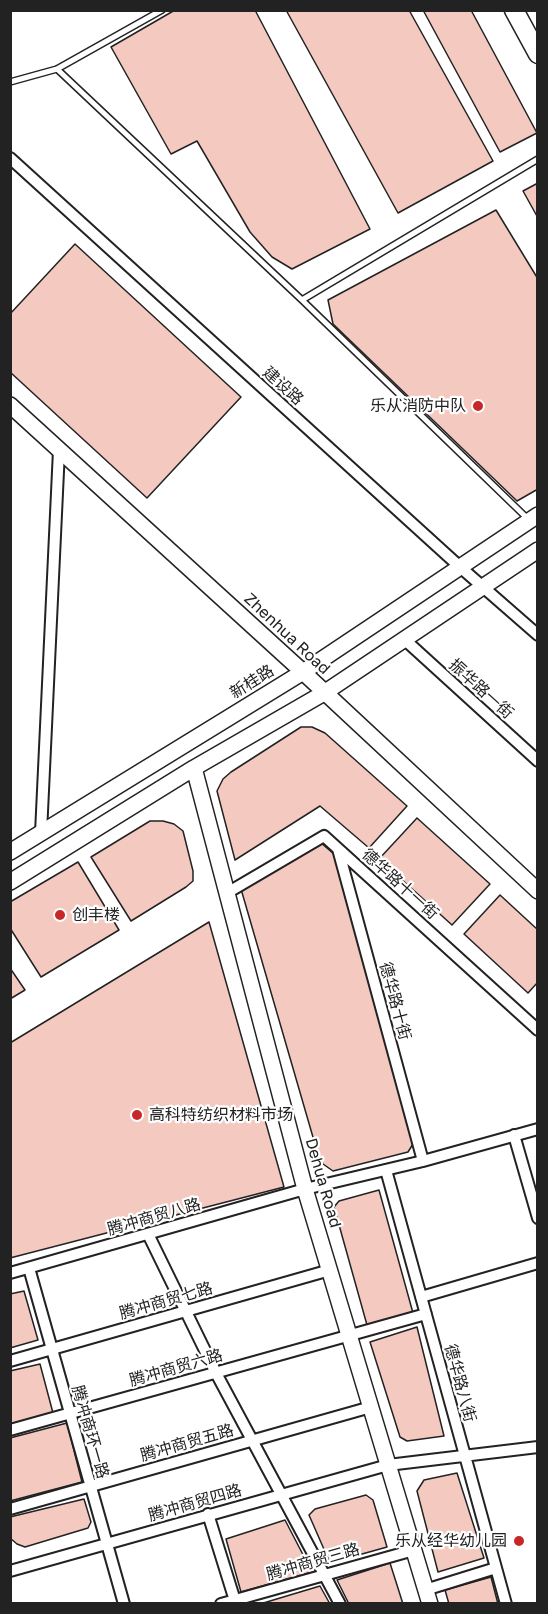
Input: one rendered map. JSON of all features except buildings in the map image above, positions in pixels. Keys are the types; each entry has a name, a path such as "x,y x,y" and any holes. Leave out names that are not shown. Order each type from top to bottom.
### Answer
{"main road":[{"path":"514,10 537,54"}],"street":[{"name":"建设路","path":"10,158 537,635"},
{"name":"Zhenhua Road","path":"10,405 303,672 537,891"},
{"path":"41,833 59,450"},
{"name":"新桂路","path":"10,852 303,672 533,518"},
{"path":"10,882 194,768 324,693 537,550"},
{"name":"振华路一街","path":"404,639 537,761"},
{"name":"Dehua Road","path":"194,768 306,1189 428,1597"},
{"name":"德华路十一街","path":"227,893 324,836 537,1030"},
{"name":"德华路十街","path":"338,848 423,1161"},
{"name":"腾冲商贸八路","path":"10,1273 306,1189 423,1161 537,1129"},
{"path":"514,1135 537,1218"},
{"name":"德华路八街","path":"386,1170 507,1604"},
{"path":"148,1234 216,1373 340,1604"},
{"path":"421,1297 537,1263"},
{"name":"腾冲商环一路","path":"29,1268 124,1604"},
{"name":"腾冲商贸七路","path":"10,1361 330,1270"},
{"name":"腾冲商贸六路","path":"10,1430 426,1314"},
{"name":"腾冲商贸五路","path":"10,1509 371,1407"},
{"name":"腾冲商贸四路","path":"10,1570 388,1465 537,1447"},
{"path":"208,1514 236,1601"},
{"name":"腾冲商贸三路","path":"221,1604 414,1550"},
{"path":"428,1597 496,1568"}],"lane":[{"path":"10,82 57,69 162,10"},
{"path":"57,69 533,518"},
{"path":"302,300 537,159"}],"place":[{"name":"乐从消防中队","path":"478,406"},
{"name":"创丰楼","path":"60,915"},
{"name":"高科特纺织材料市场","path":"137,1115"},
{"name":"乐从经华幼儿园","path":"519,1541"}]}
